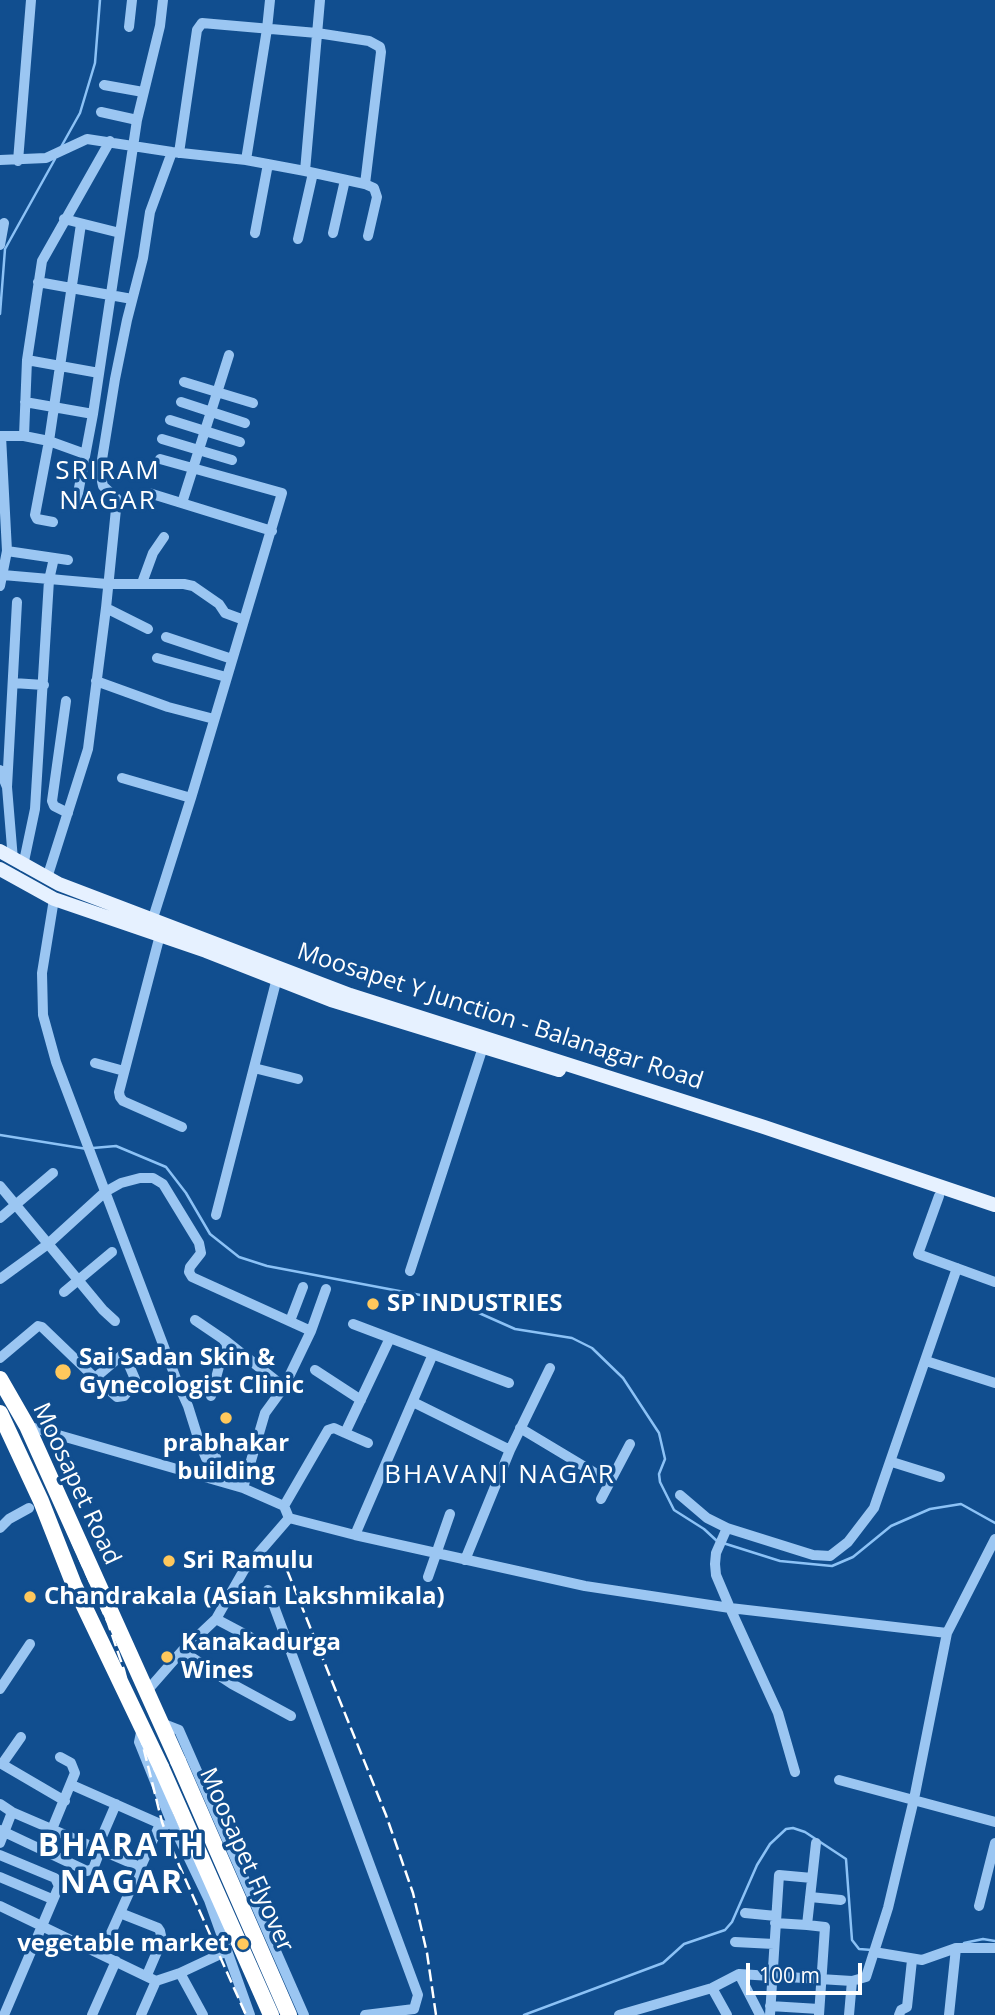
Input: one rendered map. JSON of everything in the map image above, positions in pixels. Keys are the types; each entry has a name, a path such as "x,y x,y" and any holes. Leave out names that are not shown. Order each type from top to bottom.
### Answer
{"highway":[{"name":"Moosapet Road","path":"0,1379 27,1426 162,1723"},
{"name":"Moosapet Road","path":"0,1413 41,1500 74,1586 142,1728"},
{"name":"Moosapet Flyover","path":"162,1723 289,2015"},
{"name":"Moosapet Flyover","path":"142,1728 271,2015"}],"main road":[{"name":"Moosapet Y Junction - Balanagar Road","path":"11,858 99,907 153,918 350,995 740,1119 995,1205"},
{"path":"1,870 54,899 99,907 160,934 331,1000 658,1102 995,1216"}],"street":[{"path":"18,161 31,0"},
{"path":"129,27 132,0"},
{"path":"76,504 93,414 137,120 160,26 163,0"},
{"path":"246,160 270,0"},
{"path":"298,239 309,172 320,0"},
{"path":"47,878 88,749 117,499 103,486 100,472 115,379 145,249 150,212 175,153 199,25 207,23 317,33 369,41 380,47 365,184"},
{"path":"104,85 143,92"},
{"path":"101,112 137,120"},
{"path":"0,160 18,161 52,156 87,139 175,153 246,160 309,172 374,188 376,197 368,236"},
{"path":"24,436 27,360 42,261 110,141"},
{"path":"255,233 268,164"},
{"path":"333,233 345,180"},
{"path":"64,219 120,233"},
{"path":"0,246 4,223"},
{"path":"52,522 35,518 49,441 80,224"},
{"path":"38,282 132,299"},
{"path":"182,503 229,355"},
{"path":"27,360 99,373"},
{"path":"184,382 253,403"},
{"path":"25,402 93,414"},
{"path":"181,402 245,423"},
{"path":"170,420 240,442"},
{"path":"85,454 49,441 24,436 0,436 7,551 1,580 184,584 193,586 219,604 225,613 244,620"},
{"path":"162,439 232,460"},
{"path":"153,918 282,493 160,460"},
{"path":"149,493 272,531"},
{"path":"142,583 153,553 164,537"},
{"path":"7,551 68,560"},
{"path":"11,858 34,809 49,580 54,558"},
{"path":"11,858 7,787 17,602"},
{"path":"106,608 148,628"},
{"path":"166,637 232,659"},
{"path":"157,658 226,677"},
{"path":"96,681 168,707 214,719"},
{"path":"13,683 44,685"},
{"path":"66,701 52,801 54,806 68,813"},
{"path":"0,770 7,787"},
{"path":"122,778 191,798"},
{"path":"54,899 42,973 43,1015 56,1062 199,1441 206,1458 216,1457"},
{"path":"160,934 119,1092 123,1101 182,1127"},
{"path":"216,1215 276,978"},
{"path":"411,1271 483,1047"},
{"path":"95,1063 124,1071"},
{"path":"254,1068 298,1079"},
{"path":"0,1218 53,1173"},
{"path":"0,1279 48,1244 105,1192 121,1183 153,1178 163,1184 201,1249 199,1258 190,1266 192,1277 311,1331"},
{"path":"0,1186 115,1321"},
{"path":"939,1196 918,1254 995,1282"},
{"path":"64,1292 112,1252"},
{"path":"680,1494 725,1533 813,1555 830,1556 848,1542 874,1508 957,1268"},
{"path":"290,1321 303,1287"},
{"path":"243,1488 265,1413 284,1387 311,1331 326,1289"},
{"path":"195,1320 284,1387"},
{"path":"353,1324 509,1383"},
{"path":"0,1358 38,1326 95,1378"},
{"path":"345,1433 390,1338"},
{"path":"211,1396 226,1341"},
{"path":"355,1535 433,1354"},
{"path":"926,1361 995,1383"},
{"path":"465,1560 510,1450 550,1368"},
{"path":"315,1370 361,1400"},
{"path":"413,1402 510,1450"},
{"path":"27,1426 243,1488 284,1506 289,1518"},
{"path":"284,1506 328,1430 334,1428 368,1443"},
{"path":"520,1428 610,1482"},
{"path":"601,1499 630,1444"},
{"path":"892,1462 940,1477"},
{"path":"0,1528 9,1519 29,1508"},
{"path":"428,1577 450,1514"},
{"path":"289,1518 436,1554 585,1586 730,1608 947,1633"},
{"path":"146,1692 182,1651 216,1619 244,1570 289,1518"},
{"path":"725,1533 716,1553 716,1575 778,1713 795,1772"},
{"path":"619,2015 712,1988 739,1974 852,1981 866,1977 888,1908 914,1799 947,1633 993,1546"},
{"path":"268,1590 418,1995 414,2009 365,2015"},
{"path":"216,1619 250,1637"},
{"path":"0,1689 5,1672 30,1644"},
{"path":"182,1651 232,1684 290,1716"},
{"path":"162,1723 179,1730 304,2015"},
{"path":"142,1728 139,1742 176,1831 209,1900 247,2013"},
{"path":"21,1737 1,1763 65,1801"},
{"path":"52,1829 72,1784 74,1769 71,1763 60,1757"},
{"path":"839,1780 995,1822"},
{"path":"72,1784 176,1831"},
{"path":"0,1804 12,1812 140,1867"},
{"path":"3,1831 87,1871 93,1868 116,1804"},
{"path":"0,1843 12,1812"},
{"path":"102,1953 160,1824"},
{"path":"807,1925 816,1843"},
{"path":"979,1906 995,1843"},
{"path":"0,1854 55,1878 58,1886 4,2015"},
{"path":"745,1913 776,1920 825,1927 819,2012 770,2010 771,1975 776,1920 779,1875 812,1878"},
{"path":"0,1877 52,1899"},
{"path":"810,1897 841,1900"},
{"path":"0,1906 152,1978 180,1973 227,1951"},
{"path":"120,1913 158,1928 162,1940 141,2015"},
{"path":"735,1942 774,1944"},
{"path":"874,1952 912,1960 932,1958 956,1948 995,1948"},
{"path":"949,2015 956,1948"},
{"path":"899,2015 901,2010 907,2007 912,1960"},
{"path":"92,2015 116,1961"},
{"path":"180,1973 203,2015"},
{"path":"739,1974 760,2015"},
{"path":"241,1994 287,1976"},
{"path":"849,2015 852,1981"},
{"path":"712,1988 727,2015"}],"waterway":[{"path":"61,147 80,113 95,63 100,0"},
{"path":"0,314 5,249 55,159"},
{"path":"0,1135 87,1149"},
{"path":"93,1148 116,1146 166,1167 186,1193 210,1234 239,1257 267,1266 452,1301 515,1329 572,1338 592,1348 623,1378 659,1433 665,1459 659,1474 660,1482 674,1510 704,1529 717,1541"},
{"path":"723,1543 780,1561 832,1566 853,1557 891,1526 930,1509 961,1504 995,1523"},
{"path":"524,2015 663,1963 684,1944 725,1930 732,1922 757,1865 770,1844 786,1829 805,1832 846,1859 852,1940 859,1949 872,1950"},
{"path":"964,1943 983,1939 995,1941"}],"railway":[{"path":"0,1387 28,1441 108,1623 124,1670 162,1822 246,2015"},
{"path":"287,1570 386,1815 413,1893 427,1953 436,2015"}],"place":[{"name":"SP INDUSTRIES","path":"373,1304"},
{"name":"Sai Sadan Skin & Gynecologist Clinic","path":"63,1372"},
{"name":"prabhakar building","path":"226,1418"},
{"name":"Sri Ramulu","path":"169,1561"},
{"name":"Chandrakala (Asian Lakshmikala)","path":"30,1597"},
{"name":"Kanakadurga Wines","path":"167,1657"},
{"name":"vegetable market","path":"243,1944"}],"district":[{"name":"SRIRAM NAGAR","path":"108,487"},
{"name":"BHAVANI NAGAR","path":"500,1476"},
{"name":"BHARATH NAGAR","path":"122,1866"}]}
